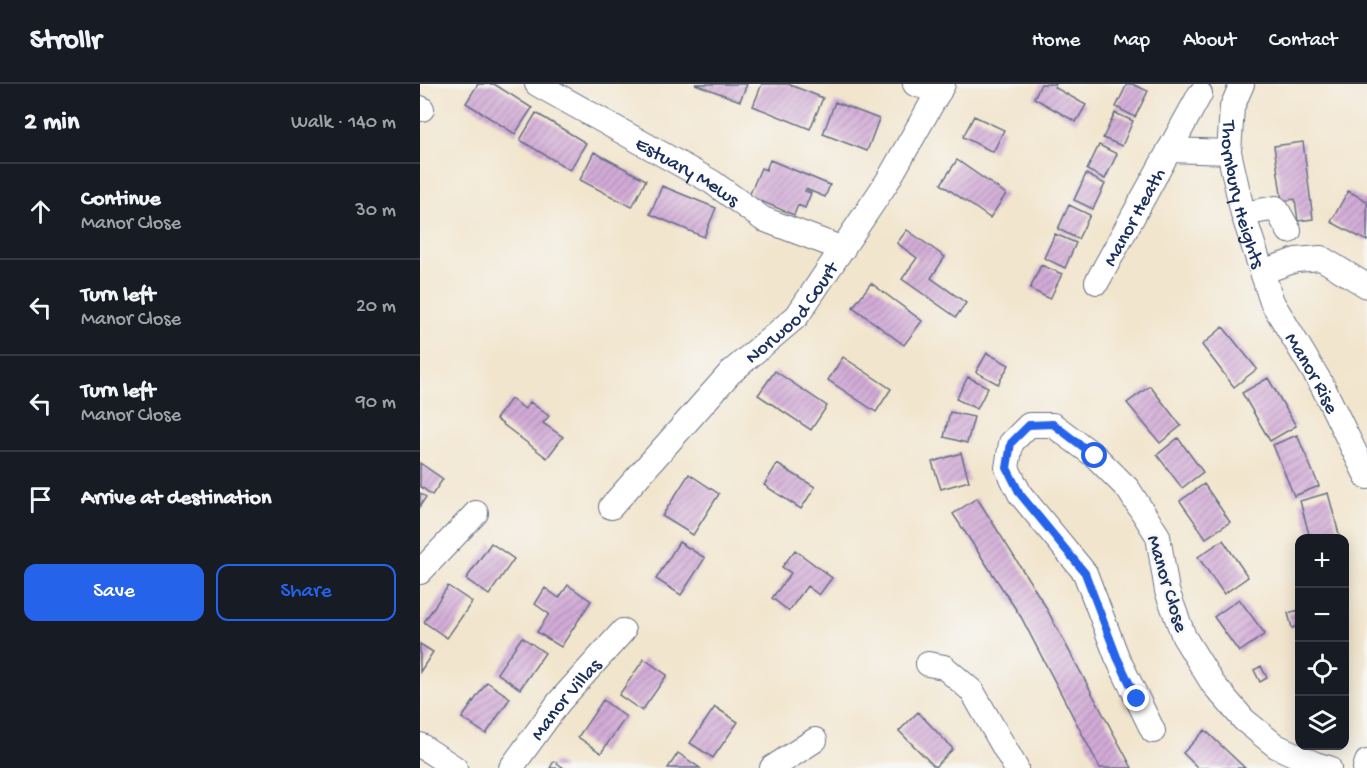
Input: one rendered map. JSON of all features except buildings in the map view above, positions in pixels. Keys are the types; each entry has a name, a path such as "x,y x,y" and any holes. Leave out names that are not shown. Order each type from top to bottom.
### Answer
{"street":[{"name":"Estuary Mews","path":"537,84 712,182 763,219 843,249"},
{"name":"Norwood Court","path":"611,507 730,373 797,316 888,182 941,88 915,84"},
{"name":"Thornbury Heights","path":"1242,84 1232,107 1229,152 1243,214 1272,302"},
{"name":"Manor Heath","path":"1097,282 1200,94"},
{"name":"Manor Heath","path":"1168,150 1229,152"},
{"path":"1243,214 1276,208 1289,231"},
{"path":"1262,272 1296,260 1321,258 1367,286"},
{"name":"Manor Rise","path":"1272,302 1322,385 1367,477"},
{"name":"Manor Close","path":"1153,730 1117,657 1085,573 1020,494 1007,468 1011,443 1029,425 1053,424 1095,456 1128,489 1158,536 1167,591 1184,637 1214,684 1244,720 1276,746 1329,768"},
{"path":"420,572 476,513"},
{"name":"Manor Villas","path":"511,768 559,702 623,631"},
{"path":"928,664 944,667 972,691 1016,768"},
{"path":"772,768 815,740"},
{"path":"420,745 455,768"},
{"path":"1365,768 1367,762"}],"route":[{"path":"1095,456 1053,424 1029,425 1011,443 1007,468 1020,494 1085,573 1117,657 1137,699"}]}
